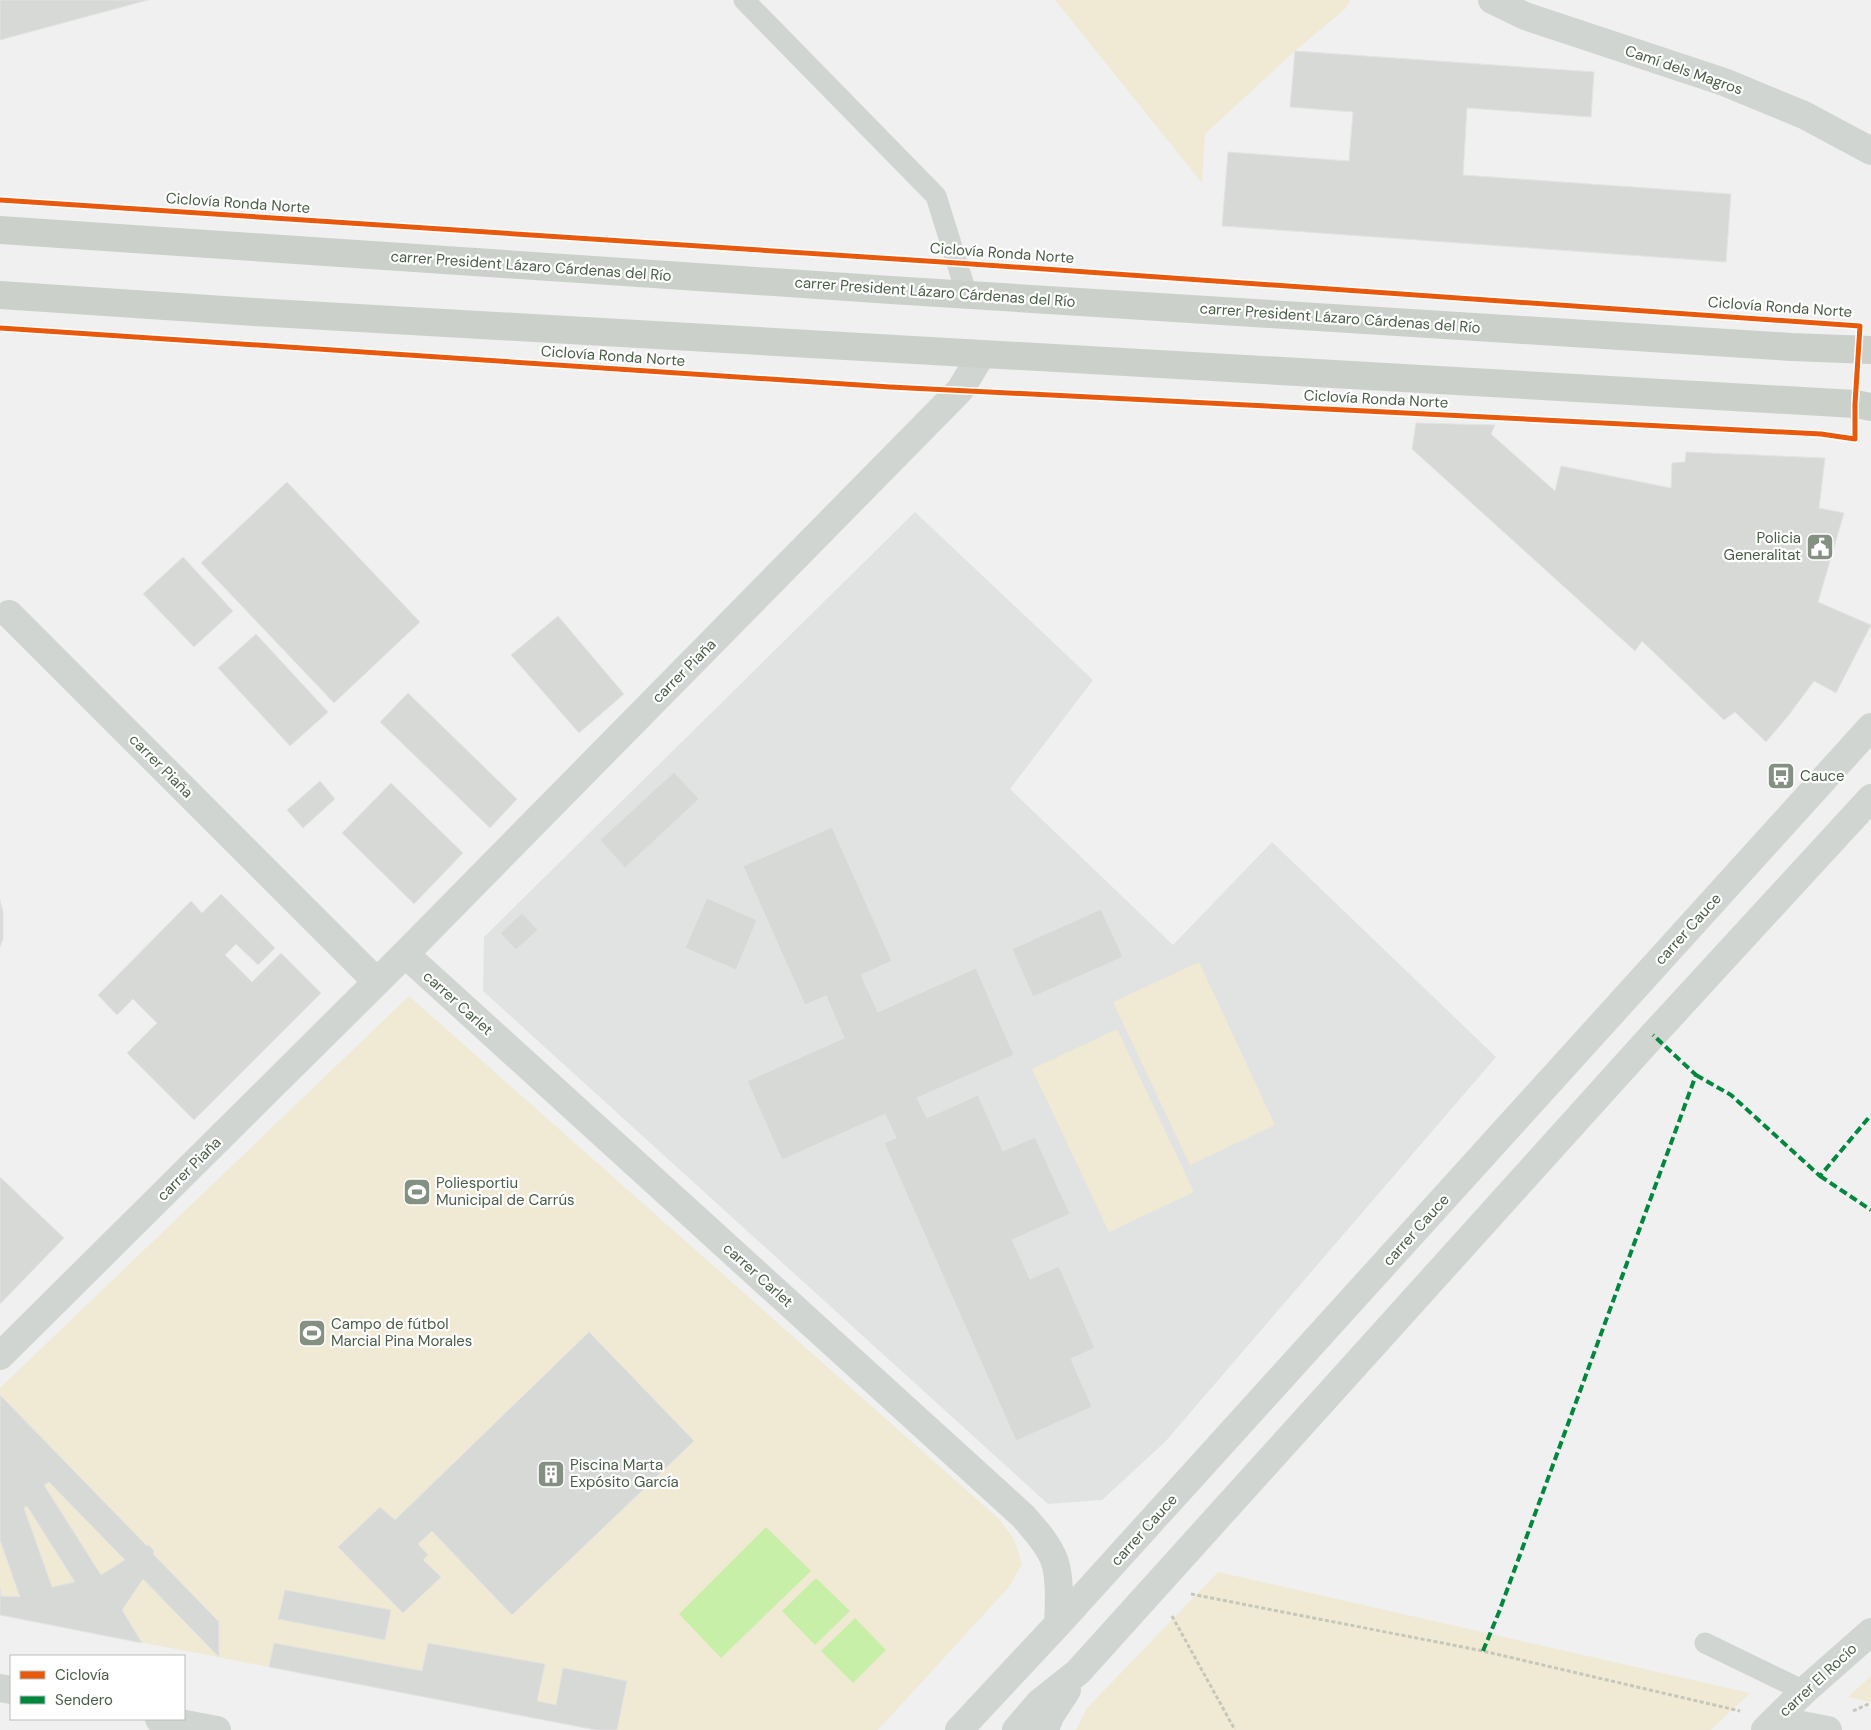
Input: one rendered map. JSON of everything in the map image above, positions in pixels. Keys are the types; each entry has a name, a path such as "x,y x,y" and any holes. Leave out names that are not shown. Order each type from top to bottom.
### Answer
{"main road":[{"name":"carrer President Lázaro Cárdenas del Río","path":"0,230 967,295 1792,347 1871,350"},
{"path":"0,295 254,312 1855,404 1871,407"}],"street":[{"name":"Camí dels Magros","path":"1492,0 1525,16 1724,82 1804,115 1871,152"},
{"name":"carrer Piaña","path":"0,1356 405,954 960,390 982,354"},
{"name":"carrer Piaña","path":"9,614 377,982"},
{"name":"carrer Cauce","path":"959,1730 1058,1624 1871,727"},
{"path":"1016,1730 1039,1703 1078,1672 1156,1587 1653,1035 1871,798"},
{"name":"carrer Carlet","path":"405,954 1023,1516 1043,1539 1054,1559 1060,1596 1058,1624"},
{"name":"carrer El Rocío","path":"1770,1725 1804,1691 1871,1632"},
{"path":"1045,1730 1050,1716 1078,1672"},
{"path":"164,1720 217,1730"},
{"path":"1770,1725 1828,1730"}],"lane":[{"path":"744,0 936,196 967,295"},
{"path":"1705,1643 1804,1691"}],"path":[{"path":"1156,1587 1483,1651 1770,1725"},
{"path":"1156,1587 1235,1730"}],"shaded area":[{"path":"1055,0 1350,0 1345,9 1295,51 1205,134 1202,183"},
{"path":"915,512 1093,680 1010,789 1173,945 1272,842 1496,1057 1165,1442 1102,1500 1048,1504 483,991 484,937"},
{"path":"1199,962 1275,1125 1190,1165 1113,1002"},
{"name":"Poliesportiu Municipal de Carrús","path":"409,996 999,1519 1014,1539 1022,1564 1009,1587 878,1730 596,1730 0,1615 0,1388"},
{"path":"1117,1029 1194,1192 1109,1232 1032,1069"},
{"path":"766,1527 811,1571 721,1658 679,1614"},
{"path":"1218,1572 1750,1693 1711,1730 1076,1730 1087,1708"},
{"path":"816,1578 850,1611 815,1645 782,1611"},
{"path":"855,1618 886,1650 853,1683 821,1651"},
{"path":"1871,1676 1871,1702 1848,1697"}],"building":[{"path":"0,0 148,0 0,40"},
{"path":"1295,51 1594,72 1591,117 1467,108 1463,175 1731,194 1726,262 1222,226 1228,152 1349,161 1353,112 1290,107"},
{"path":"1416,423 1495,425 1491,434 1555,491 1561,466 1671,488 1672,463 1685,462 1686,452 1825,458 1819,508 1844,513 1818,602 1871,625 1836,693 1814,681 1766,742 1735,712 1724,720 1642,641 1635,651 1412,449"},
{"path":"287,482 420,622 334,703 201,563"},
{"path":"183,557 233,611 194,647 143,594"},
{"path":"558,616 624,694 579,733 511,655"},
{"path":"256,634 328,712 290,746 218,668"},
{"path":"408,693 517,799 490,828 380,722"},
{"path":"674,772 699,799 625,868 600,840"},
{"path":"320,781 335,799 303,828 287,810"},
{"path":"391,783 463,853 414,904 342,833"},
{"path":"832,827 892,961 861,975 878,1012 976,968 1014,1055 917,1098 927,1118 978,1095 1003,1151 1035,1137 1070,1214 1012,1240 1030,1279 1059,1266 1095,1348 1071,1359 1092,1407 1016,1441 884,1143 896,1138 885,1114 782,1160 747,1081 844,1038 826,996 805,1005 743,866"},
{"path":"221,894 275,948 258,965 236,944 225,955 252,982 281,953 321,993 194,1120 127,1053 157,1023 133,999 117,1015 98,995 191,901 202,913"},
{"path":"707,898 757,920 736,970 685,948"},
{"path":"0,900 3,912 3,939 0,947"},
{"path":"1101,909 1123,957 1033,997 1012,949"},
{"path":"522,913 538,930 516,950 500,933"},
{"path":"0,1177 64,1238 0,1304"},
{"name":"Piscina Marta Expósito García","path":"589,1332 694,1441 512,1615 432,1531 418,1544 428,1555 423,1560 441,1577 403,1613 338,1547 380,1507 395,1520"},
{"path":"0,1395 147,1546 149,1545 154,1551 153,1554 219,1622 219,1657 143,1579 122,1610 142,1643 0,1615 0,1588 1,1596 20,1597 0,1540","holes":["49,1482 125,1560 101,1575 44,1485","27,1506 75,1582 52,1587 24,1508"]},
{"path":"285,1590 391,1610 385,1640 278,1619"},
{"path":"274,1643 422,1671 428,1643 545,1664 537,1701 556,1705 563,1668 627,1681 617,1730 596,1730 269,1667"}],"marked path":[{"path":"1483,1651 1696,1075 1653,1035"},
{"path":"1696,1075 1731,1095 1820,1176 1871,1115"},
{"path":"1820,1176 1871,1210"}],"cycle path":[{"name":"Ciclovía Ronda Norte","path":"0,200 957,263 1860,326 1855,404 1855,439 1821,434 890,387 0,328"}],"place":[{"name":"Policia Generalitat","path":"1820,547"},
{"name":"Cauce","path":"1781,776"},
{"name":"Poliesportiu Municipal de Carrús","path":"417,1192"},
{"name":"Campo de fútbol Marcial Pina Morales","path":"312,1333"},
{"name":"Piscina Marta Expósito García","path":"551,1474"}]}
